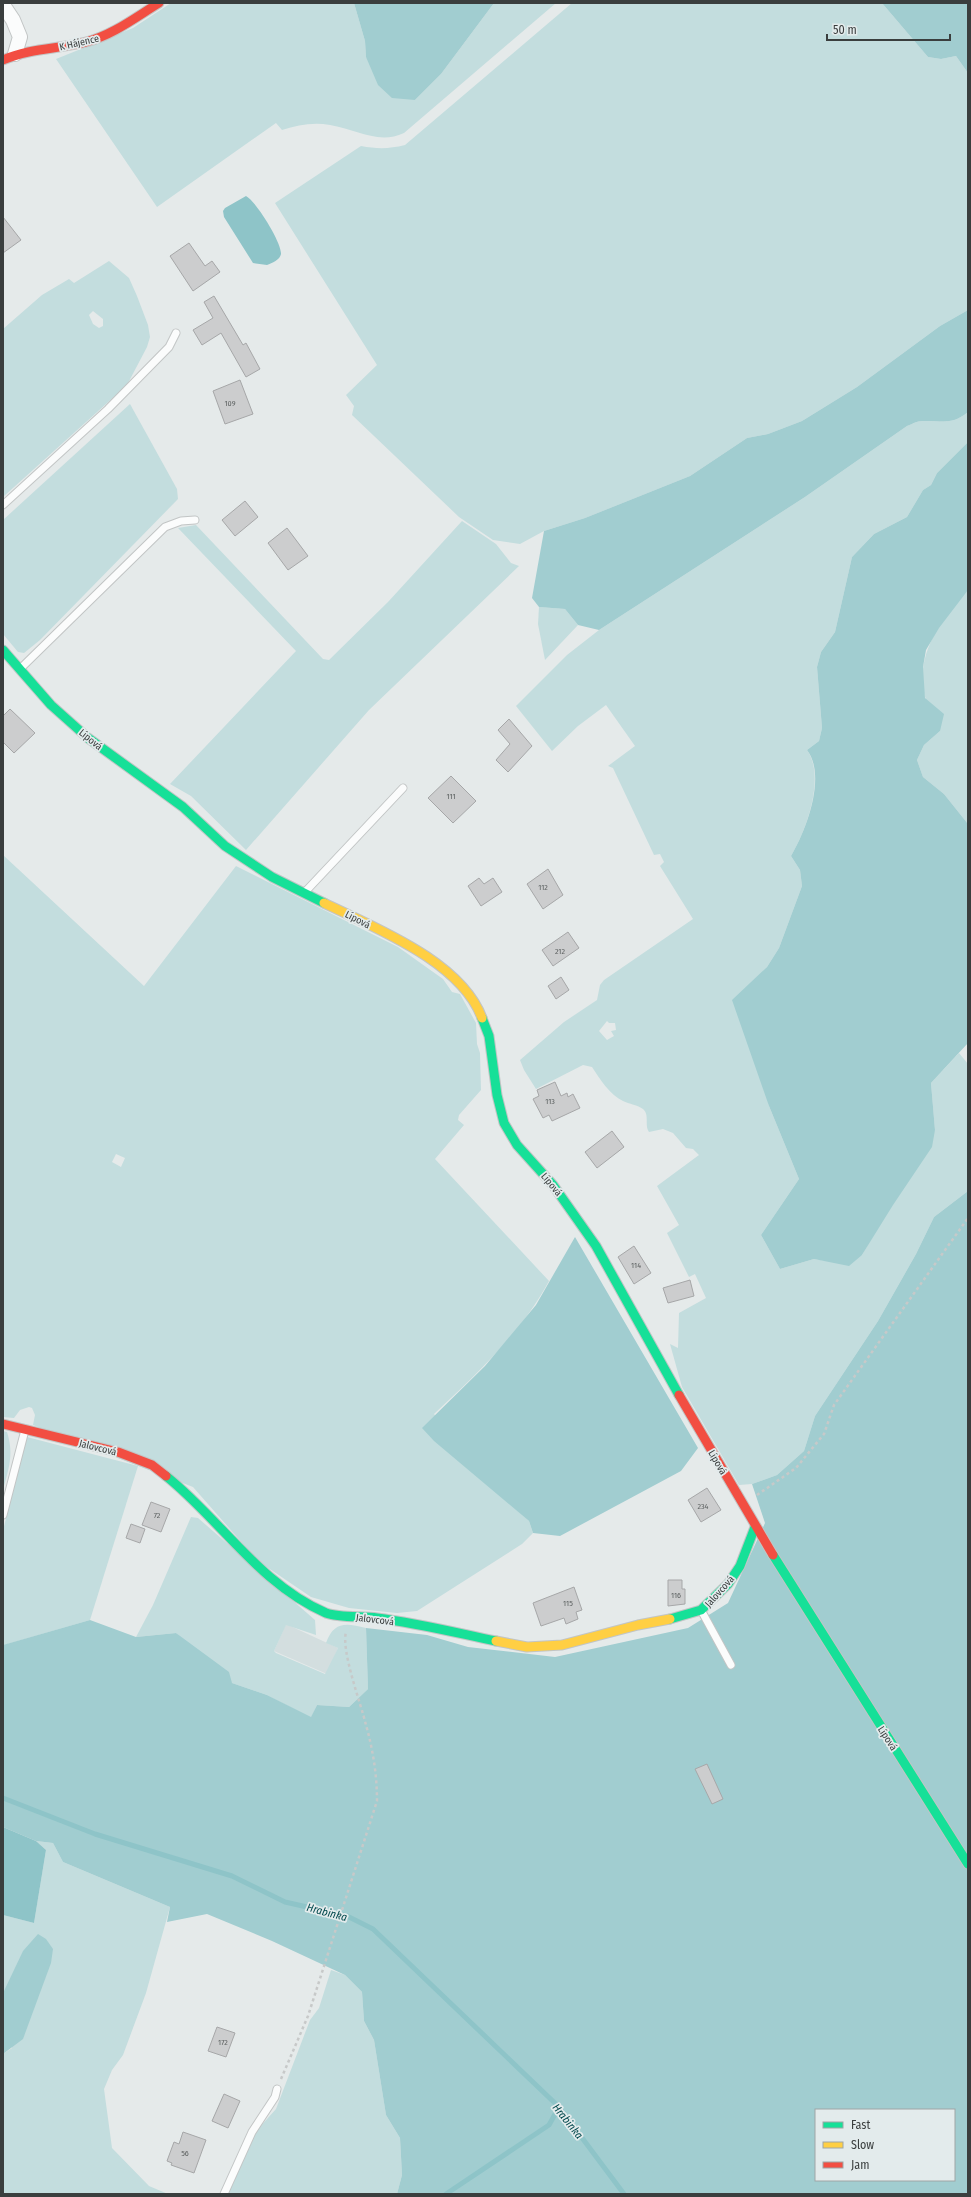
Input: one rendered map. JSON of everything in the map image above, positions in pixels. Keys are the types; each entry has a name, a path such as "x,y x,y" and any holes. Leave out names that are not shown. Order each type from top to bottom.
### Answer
{"street":[{"name":"K Hájence","path":"9,57 78,44 106,36 159,3"},
{"name":"K Hájence","path":"3,5 13,20 20,37 9,57"},
{"name":"Lípová","path":"3,650 51,705 88,738 183,807 225,846 272,877 305,892 417,949 448,972 465,990 480,1012 489,1036 497,1095 504,1123 517,1145 553,1185 596,1246 663,1368 756,1527 968,1864"},
{"name":"Jalovcová","path":"3,1424 118,1452 152,1466 184,1490 236,1547 279,1586 305,1603 328,1614 378,1618 527,1646 547,1647 685,1616 701,1610 728,1584 740,1566 756,1527"}],"lane":[{"path":"3,505 130,387 169,347 176,333"},
{"path":"19,670 165,527 181,521 195,520"},
{"path":"305,892 403,788"},
{"path":"3,1515 25,1430"},
{"path":"701,1610 731,1665"},
{"path":"224,2194 252,2132 274,2097 277,2088"}],"path":[{"path":"743,1504 796,1468 824,1434 834,1405 968,1218"},
{"path":"277,2088 308,2016 377,1801 377,1781 371,1744 348,1656 346,1635 351,1616"}],"shaded area":[{"path":"171,3 354,3 365,41 366,57 415,100 441,74 494,3 556,3 404,133 394,136 376,137 340,127 318,124 300,125 282,130 276,123 157,207 56,59 133,28"},
{"path":"354,3 494,3 441,74 415,100 392,98 378,85 366,57 365,41"},
{"path":"572,3 882,3 928,57 941,59 956,56 968,73 968,310 940,326 857,387 802,421 768,434 747,438 690,476 585,518 544,531 520,544 493,540 459,517 352,415 354,406 346,395 377,365 275,203 361,146 383,148 405,145"},
{"path":"882,3 968,3 968,73 956,56 941,59 928,57"},
{"path":"246,196 262,214 273,232 280,249 281,254 279,258 267,265 253,263 224,217 223,211 225,208"},
{"path":"109,261 129,278 148,325 150,337 147,347 127,385 3,497 3,329 42,295 69,279 74,283","holes":["93,311 103,319 103,326 99,328 93,324 89,315"]},
{"path":"968,310 968,412 962,416 951,421 920,421 907,426 805,497 599,630 578,625 565,609 539,607 532,598 544,531 585,518 690,476 747,438 768,434 802,421 857,387 940,326"},
{"path":"130,404 177,489 178,499 40,640 24,653 18,652 3,634 3,520"},
{"path":"968,412 968,442 937,473 931,485 923,490 907,517 874,534 852,557 835,632 821,652 817,667 822,728 819,741 807,750 812,761 815,774 812,804 808,819 791,856 800,870 802,886 779,948 767,967 752,983 769,1106 799,1179 761,1235 780,1269 814,1259 827,1261 862,1255 935,1130 931,1083 959,1053 968,1064 968,1191 934,1217 916,1254 878,1321 815,1416 804,1451 777,1475 752,1484 739,1485 682,1387 670,1344 678,1348 679,1313 706,1298 695,1274 689,1277 667,1233 679,1225 657,1186 699,1155 693,1149 686,1148 673,1133 663,1129 649,1132 645,1111 639,1106 623,1101 614,1095 605,1086 592,1067 583,1065 536,1089 524,1070 520,1060 564,1022 597,1000 600,985 604,980 693,919 660,866 664,862 660,854 654,855 613,768 608,766 635,746 606,705 578,726 552,751 516,706 567,655 599,630 805,497 907,426 920,421 951,421","holes":["607,1021 609,1023 615,1023 616,1030 611,1031 614,1036 607,1040 599,1031"]},
{"path":"968,442 968,590 939,628 926,650 923,667 925,698 944,714 940,731 924,745 917,760 923,777 944,794 968,824 968,1043 931,1083 935,1130 932,1147 862,1255 849,1266 814,1259 780,1269 761,1235 799,1179 769,1106 732,1000 767,967 779,948 802,886 800,870 791,856 803,833 815,788 813,761 807,750 819,741 822,728 817,667 821,652 835,632 852,557 874,534 907,517 923,490 931,485 937,473"},
{"path":"462,521 496,544 511,563 519,566 369,710 246,850 191,796 170,784 296,651 178,528 196,525 323,659 329,660 388,602"},
{"path":"968,590 968,824 944,794 923,777 917,760 924,745 940,731 927,704 923,685 923,670 926,655 939,626"},
{"path":"539,607 565,609 578,625 545,660 538,624"},
{"path":"3,855 144,986 236,866 398,947 443,979 452,992 460,994 476,1023 477,1044 480,1053 481,1090 459,1115 458,1120 464,1125 435,1159 549,1281 538,1300 512,1335 482,1368 434,1414 493,1489 529,1521 533,1533 522,1544 417,1611 397,1613 349,1608 311,1597 258,1561 193,1487 33,1425 35,1415 32,1408 29,1407 20,1410 14,1418 3,1417","holes":["116,1154 125,1158 121,1167 112,1162"]},
{"path":"968,1191 968,2194 397,2194 402,2175 400,2138 386,2115 374,2040 364,2021 362,1992 345,1975 272,1941 207,1914 167,1922 170,1907 63,1862 53,1843 36,1841 3,1827 3,1645 90,1620 136,1637 176,1633 229,1672 232,1683 267,1695 311,1717 317,1705 349,1707 368,1689 366,1628 427,1635 468,1647 555,1657 688,1628 728,1603 765,1523 752,1484 777,1475 804,1451 815,1416 878,1321 916,1254 934,1217"},
{"path":"575,1237 698,1448 681,1471 560,1536 533,1533 529,1521 434,1441 422,1428 485,1366 536,1305"},
{"path":"3,1431 7,1432 9,1440 10,1461 3,1490"},
{"path":"27,1437 138,1466 90,1620 4,1645 3,1530"},
{"path":"191,1517 198,1518 315,1620 316,1635 286,1625 274,1651 276,1653 325,1674 338,1648 326,1643 333,1631 342,1625 352,1625 366,1628 368,1689 349,1707 317,1705 311,1718 267,1695 232,1683 176,1633 136,1637 153,1605"},
{"path":"286,1624 338,1648 327,1674 274,1651"},
{"path":"3,1827 36,1841 46,1850 34,1923 3,1915"},
{"path":"36,1841 53,1843 63,1862 170,1907 146,1993 123,2055 112,2070 104,2089 112,2148 149,2186 168,2194 3,2194 3,2054 12,2048 4,1991 3,1997 3,1915 34,1923 46,1850"},
{"path":"38,1934 46,1939 53,1949 51,1963 23,2039 3,2054 4,1991 23,1951"},
{"path":"331,1970 345,1975 362,1992 364,2021 374,2040 386,2115 400,2138 402,2175 397,2194 228,2194 242,2158 258,2129 276,2109 310,2020 319,2008"}],"building":[{"path":"3,217 21,240 3,253"},
{"path":"189,243 205,266 212,261 220,272 193,291 170,256"},
{"path":"214,296 243,345 246,343 260,369 246,377 221,333 202,345 193,330 213,318 204,302"},
{"path":"240,380 253,414 225,424 213,391"},
{"path":"245,501 258,517 235,536 222,520"},
{"path":"287,528 308,556 288,570 268,543"},
{"path":"10,709 35,733 14,753 3,742 3,716"},
{"path":"509,719 532,746 508,772 496,760 510,744 498,730"},
{"path":"451,776 476,801 453,823 428,798"},
{"path":"548,869 563,895 543,909 527,884"},
{"path":"479,878 484,884 493,878 502,892 481,906 468,886"},
{"path":"568,932 579,948 553,966 542,950"},
{"path":"561,977 569,990 556,999 548,986"},
{"path":"555,1082 561,1096 567,1093 568,1097 573,1094 580,1108 552,1121 549,1115 543,1118 533,1099 539,1096 537,1090"},
{"path":"612,1131 624,1147 597,1168 585,1152"},
{"path":"634,1246 651,1273 634,1284 618,1257"},
{"path":"690,1280 694,1296 668,1303 663,1288"},
{"path":"707,1488 721,1510 701,1522 688,1500"},
{"path":"151,1502 170,1509 161,1532 142,1525"},
{"path":"131,1524 145,1529 140,1543 126,1538"},
{"path":"668,1580 682,1580 682,1589 685,1589 685,1604 668,1606"},
{"path":"574,1587 582,1610 576,1612 578,1619 566,1624 564,1618 541,1626 533,1603"},
{"path":"707,1764 723,1799 712,1804 695,1769"},
{"path":"217,2027 235,2033 226,2057 208,2051"},
{"path":"224,2094 240,2101 228,2128 212,2121"},
{"path":"183,2132 206,2140 194,2173 171,2165 172,2163 167,2161 174,2142 179,2144"}],"waterway":[{"name":"Hrabinka","path":"3,1798 95,1834 232,1876 285,1902 347,1916 373,1929 559,2107 624,2194"},
{"path":"446,2194 549,2125 559,2107"}],"traffic: fast":[{"path":"3,650 51,705 88,738 183,807 225,846 272,877 324,903"},
{"path":"482,1018 489,1036 497,1095 504,1123 517,1145 553,1185 596,1246 679,1395"},
{"path":"166,1476 186,1493 260,1569 280,1586 302,1601 331,1615 371,1617 392,1620 496,1641"},
{"path":"670,1619 701,1610 728,1584 740,1566 755,1527"},
{"path":"773,1555 968,1864"}],"traffic: slow":[{"path":"324,903 391,935 436,963 456,980 471,998 482,1018"},
{"path":"496,1641 527,1647 562,1645 638,1625 670,1619"}],"traffic: jam":[{"path":"3,60 24,53 96,39 124,25 159,3"},
{"path":"679,1395 773,1555"},
{"path":"3,1424 118,1452 152,1465 166,1476"}]}
